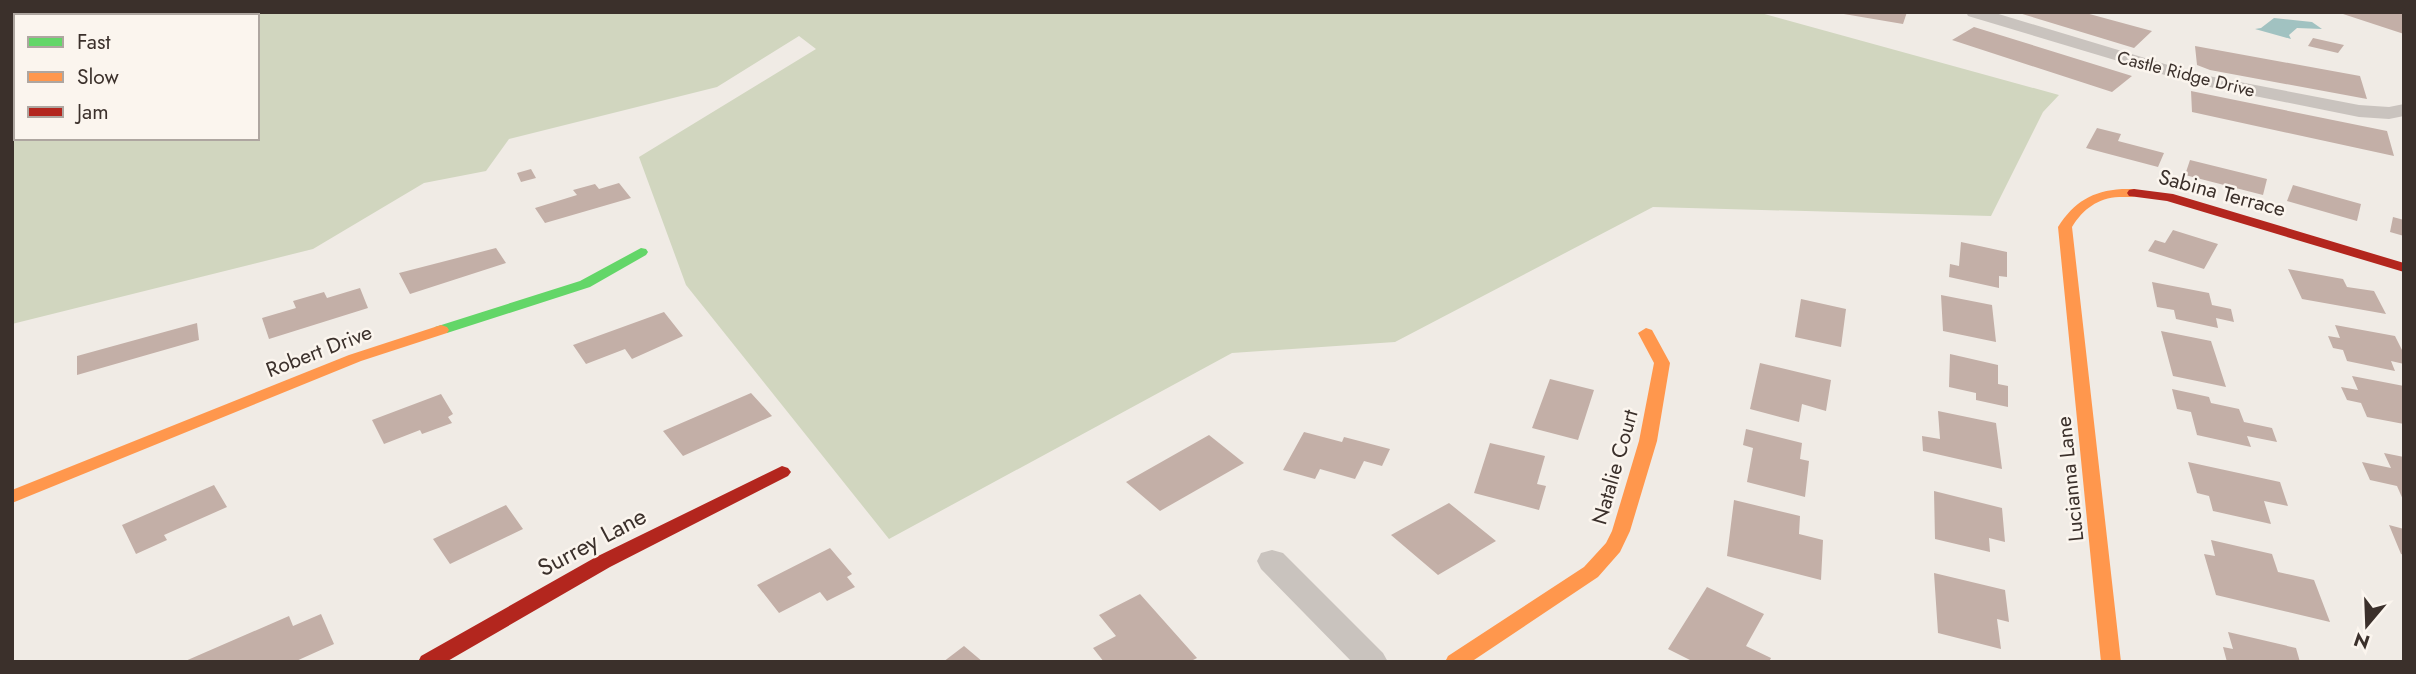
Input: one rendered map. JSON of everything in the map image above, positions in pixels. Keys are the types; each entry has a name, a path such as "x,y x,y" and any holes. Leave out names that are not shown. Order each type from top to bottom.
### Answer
{"street":[{"name":"Castle Ridge Drive","path":"1974,12 2194,79 2359,111 2389,113 2404,110"},
{"name":"Sabina Terrace","path":"2072,292 2065,227 2071,212 2084,201 2112,192 2168,197 2404,268"},
{"name":"Robert Drive","path":"12,497 355,358 585,284 641,252"},
{"name":"Lucianna Lane","path":"2072,292 2111,662"},
{"name":"Natalie Court","path":"1455,662 1591,572 1613,547 1621,531 1648,441 1662,363 1646,333"},
{"name":"Surrey Lane","path":"428,662 511,611 649,536 782,472"},
{"path":"1272,561 1372,662"}],"green space":[{"path":"12,12 1757,12 2059,95 2043,112 1991,216 1653,207 1395,342 1232,353 889,539 686,285 639,157 816,49 799,36 717,87 509,139 486,171 424,183 313,249 12,324"}],"water":[{"path":"2274,18 2312,22 2322,29 2297,28 2289,35 2291,39 2255,29 2261,28"}],"building":[{"path":"1832,12 1907,12 1903,24"},
{"path":"2082,12 2152,31 2134,48 2019,13"},
{"path":"2340,13 2404,14 2404,34"},
{"path":"1974,27 2132,76 2112,92 1952,40"},
{"path":"2313,38 2344,45 2338,53 2308,46"},
{"path":"2195,46 2360,76 2367,99 2210,70 2197,65"},
{"path":"2191,91 2387,131 2394,156 2192,112"},
{"path":"2097,128 2121,134 2118,141 2164,153 2158,167 2086,148"},
{"path":"2190,160 2267,179 2263,195 2185,175"},
{"path":"531,169 536,178 521,182 517,173"},
{"path":"619,183 631,198 545,223 535,208 577,195 573,190 595,184 599,189"},
{"path":"2293,185 2361,204 2357,221 2287,201"},
{"path":"2393,217 2404,220 2404,236 2390,232"},
{"path":"2173,230 2218,244 2204,269 2148,251 2155,240 2165,243"},
{"path":"1961,242 2007,252 2007,277 1999,276 1999,288 1949,277 1950,264 1959,266"},
{"path":"496,248 506,263 410,294 399,273"},
{"path":"2288,269 2343,279 2347,287 2374,291 2386,314 2302,299"},
{"path":"2152,282 2209,293 2212,305 2231,309 2234,322 2216,318 2218,328 2176,319 2174,310 2157,307"},
{"path":"360,288 368,308 269,339 262,318 296,308 293,301 324,292 327,298"},
{"path":"1941,295 1992,305 1996,342 1943,331"},
{"path":"1801,299 1846,309 1841,347 1795,337"},
{"path":"664,312 683,336 632,359 625,349 586,364 573,345"},
{"path":"197,323 199,340 77,375 77,356"},
{"path":"2335,325 2395,336 2404,354 2404,364 2391,361 2395,371 2347,361 2343,350 2333,348 2328,336 2340,338"},
{"path":"2161,331 2211,341 2226,387 2173,376"},
{"path":"1950,354 1998,365 1998,384 2008,386 2008,407 1976,400 1976,393 1949,387"},
{"path":"1760,363 1831,380 1826,411 1802,404 1799,422 1750,409"},
{"path":"2352,376 2404,386 2404,424 2367,417 2361,403 2347,400 2341,387 2358,390"},
{"path":"1550,379 1594,390 1578,440 1532,428"},
{"path":"2172,389 2209,397 2211,403 2239,409 2244,422 2272,428 2277,442 2247,436 2251,447 2197,435 2191,412 2177,409"},
{"path":"751,393 772,416 683,456 663,431"},
{"path":"441,394 453,414 448,417 452,423 422,434 420,430 384,444 372,420"},
{"path":"1938,411 1996,423 2002,469 1923,451 1922,436 1940,439"},
{"path":"1746,429 1802,443 1800,459 1809,461 1805,497 1747,482 1753,448 1743,445"},
{"path":"1304,432 1342,442 1344,437 1390,449 1382,466 1364,461 1355,479 1320,469 1315,479 1283,470"},
{"path":"1209,435 1244,463 1160,511 1126,482"},
{"path":"1490,443 1545,456 1537,484 1546,486 1539,510 1474,493"},
{"path":"2384,453 2404,457 2404,502 2397,486 2370,480 2362,462 2391,468"},
{"path":"2188,462 2280,482 2288,506 2264,501 2271,524 2213,511 2209,496 2197,493"},
{"path":"214,485 227,507 164,535 167,540 136,554 122,525"},
{"path":"1934,491 2002,508 2005,542 1989,538 1990,552 1935,539"},
{"path":"1734,500 1800,516 1799,534 1823,540 1821,580 1727,556"},
{"path":"1449,503 1496,541 1438,575 1391,535"},
{"path":"506,505 523,529 450,564 433,539"},
{"path":"2389,525 2404,529 2404,555 2401,554"},
{"path":"2211,540 2272,554 2278,572 2314,580 2330,622 2216,595 2204,554 2215,556"},
{"path":"830,548 852,574 847,577 855,587 827,601 820,592 779,613 757,585"},
{"path":"1934,573 2005,590 2009,622 1997,619 2001,649 1938,633"},
{"path":"1707,587 1764,614 1746,646 1771,658 1769,662 1694,662 1668,649"},
{"path":"1140,594 1197,658 1189,662 1104,662 1093,648 1116,636 1099,615"},
{"path":"321,614 334,644 294,662 183,662 289,616 293,626"},
{"path":"2228,632 2296,648 2300,662 2227,662 2223,647 2233,649"},
{"path":"964,646 983,662 943,662"}],"traffic: fast":[{"path":"441,330 585,284 641,252"}],"traffic: slow":[{"path":"2111,662 2065,227 2071,217 2093,199 2102,195 2134,193"},
{"path":"12,497 355,358 441,330"},
{"path":"1455,662 1591,572 1613,547 1621,531 1648,441 1662,363 1646,333"}],"traffic: jam":[{"path":"2134,193 2168,197 2404,268"},
{"path":"428,662 603,562 782,472"}]}
